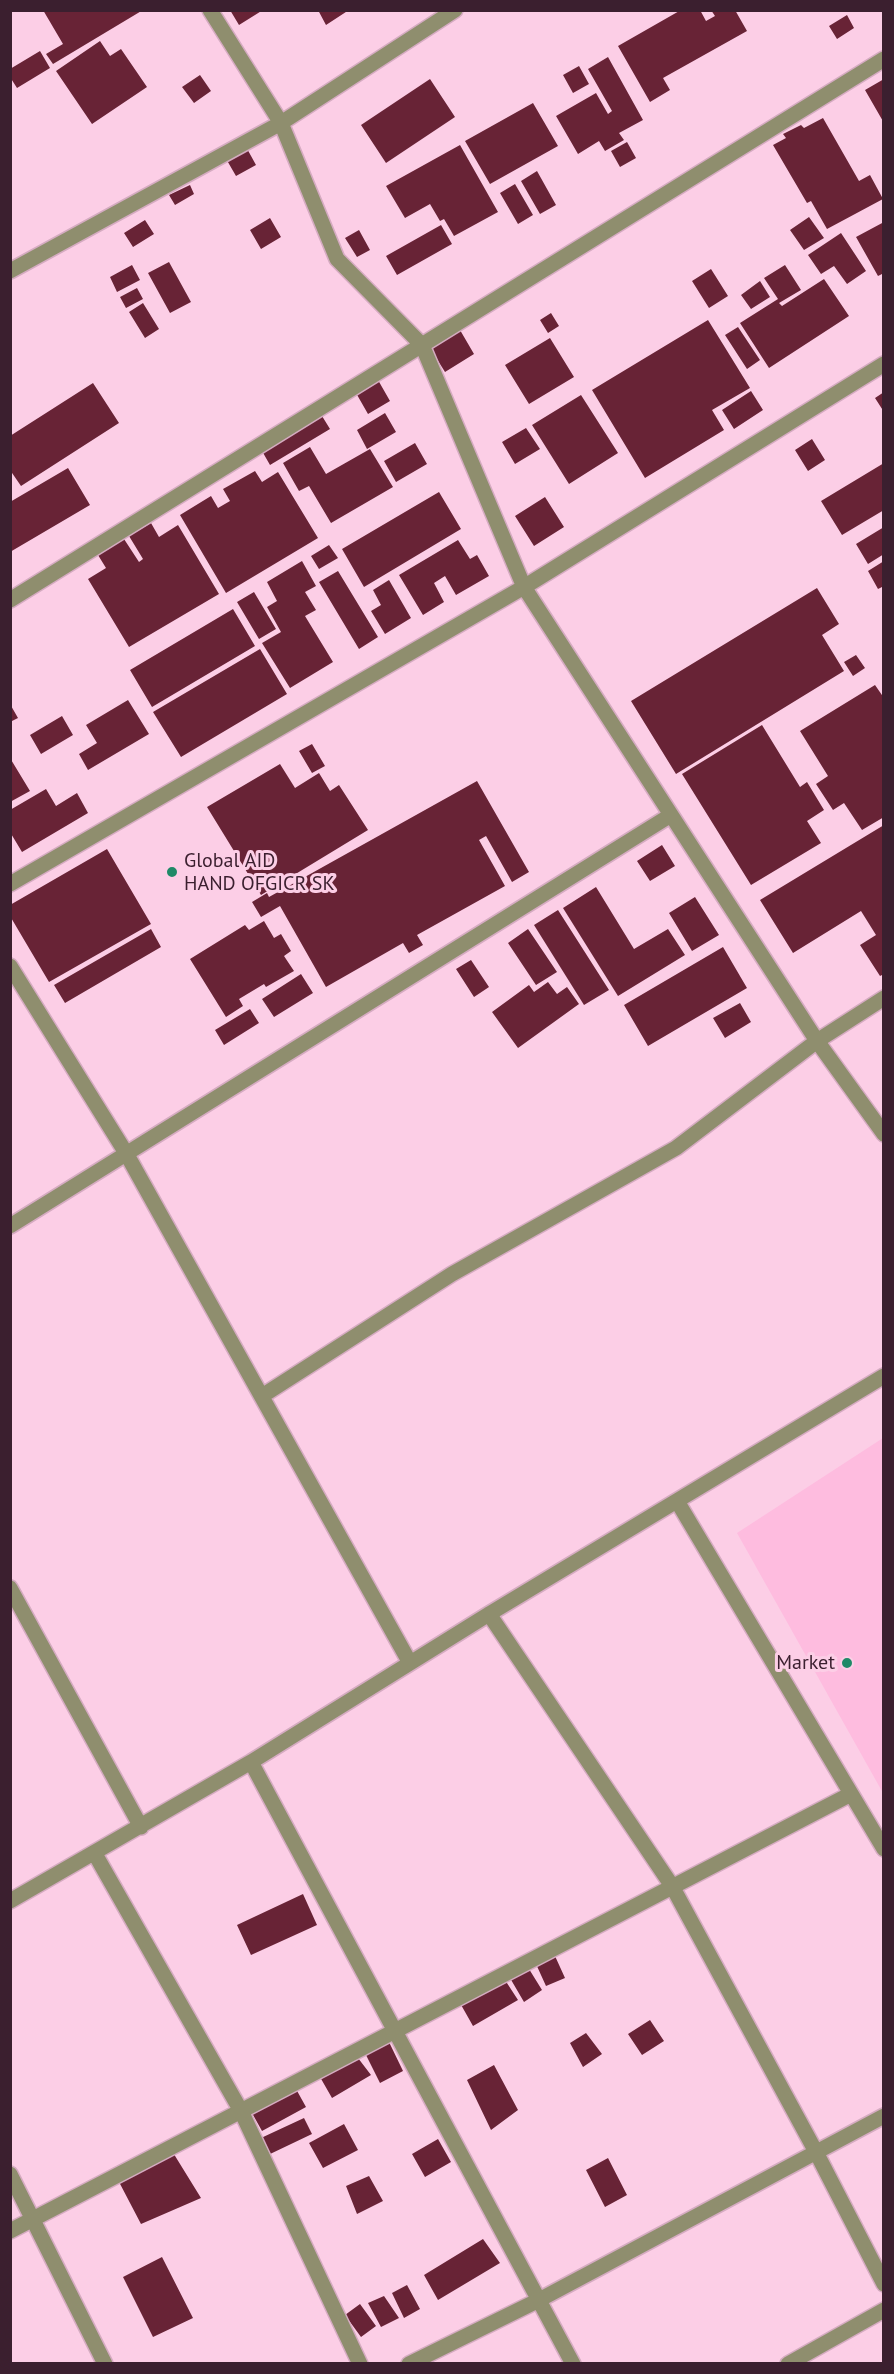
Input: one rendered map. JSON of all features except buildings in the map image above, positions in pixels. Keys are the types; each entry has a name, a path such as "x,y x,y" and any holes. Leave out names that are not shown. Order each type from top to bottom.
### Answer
{"street":[{"path":"210,10 281,123 337,259 422,345 524,587 817,1041 884,1134"},
{"path":"10,271 281,123 455,10"},
{"path":"10,600 884,59"},
{"path":"10,884 524,587 884,364"},
{"path":"10,1226 671,815"},
{"path":"10,966 126,1153 410,1663"},
{"path":"262,1396 452,1274 676,1148 817,1041 884,998"},
{"path":"10,1901 95,1854 250,1762 489,1614 884,1376"},
{"path":"677,1501 884,1849"},
{"path":"10,1588 141,1827"},
{"path":"489,1614 672,1886 816,2152 884,2284"},
{"path":"250,1762 573,2364"},
{"path":"10,2231 851,1794"},
{"path":"95,1854 240,2111 360,2364"},
{"path":"409,2364 539,2300 884,2116"},
{"path":"10,2174 105,2364"},
{"path":"788,2364 884,2310"}],"shaded area":[{"name":"Market","path":"883,1438 883,1793 737,1533"}],"place":[{"name":"Global AID HAND OFGICR SK","path":"172,872"},
{"name":"Market","path":"847,1663"}]}
